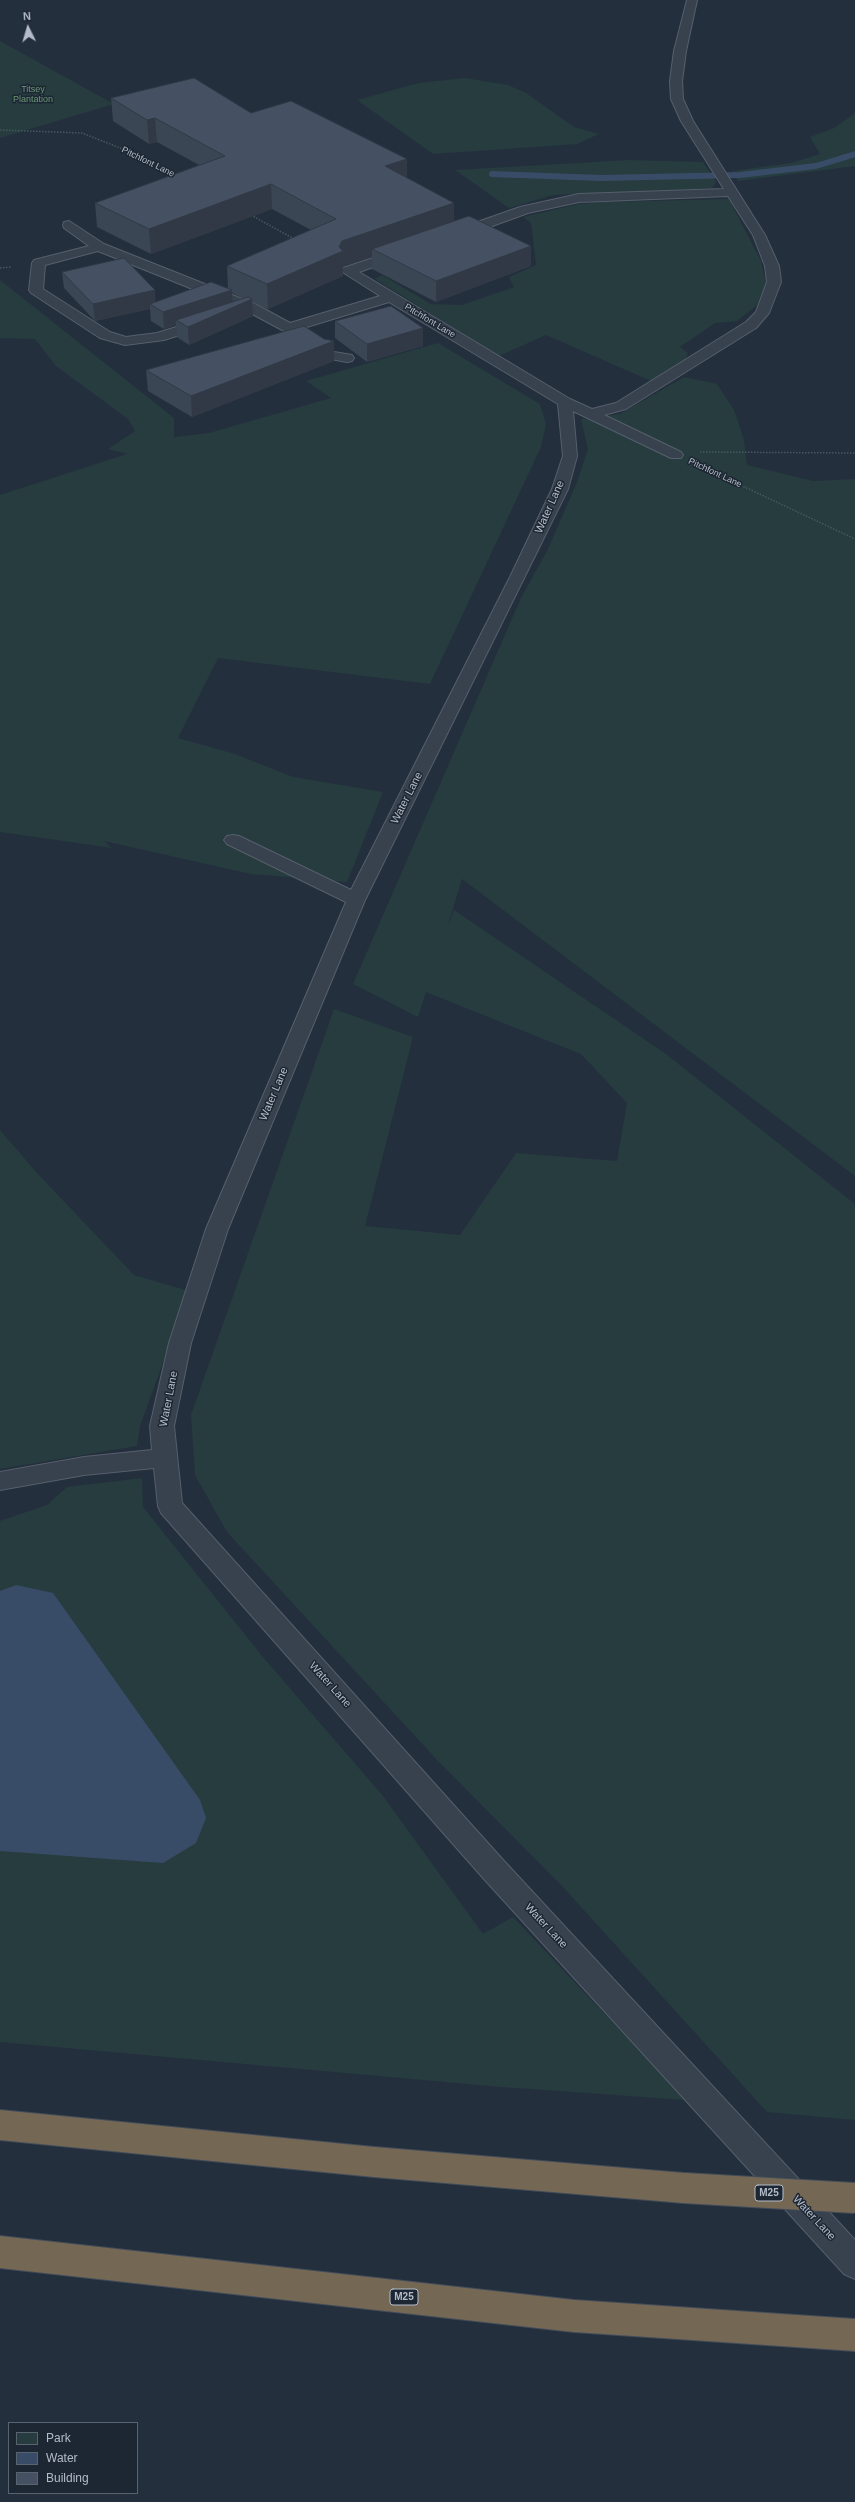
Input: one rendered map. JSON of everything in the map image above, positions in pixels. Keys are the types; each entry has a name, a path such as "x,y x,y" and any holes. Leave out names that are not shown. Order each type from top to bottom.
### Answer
{"highway":[{"name":"M25","path":"0,2125 70,2134 374,2162 684,2188 855,2198"},
{"name":"M25","path":"0,2252 574,2316 855,2336"}],"lane":[{"path":"592,414 621,406 751,325 762,313 774,282 772,266 759,235 687,121 677,99 676,81 680,51 692,0"},
{"path":"448,237 524,210 579,198 702,195 733,192"},
{"path":"69,225 99,247 250,307 290,328 330,355 347,358"},
{"path":"99,247 39,263 36,290 105,335 125,341 159,337 250,307"},
{"name":"Pitchfont Lane","path":"412,249 348,271 565,402 676,455"},
{"path":"290,328 391,297"},
{"name":"Water Lane","path":"565,402 570,456 560,489 518,577 356,900 217,1228 180,1343 162,1426 170,1506 494,1870 855,2263"},
{"path":"233,840 356,900"},
{"path":"0,1481 84,1466 165,1458"}],"path":[{"name":"Pitchfont Lane","path":"0,130 82,133 138,155 179,177"},
{"path":"247,213 294,240"},
{"path":"676,455 690,452 855,453"},
{"name":"Pitchfont Lane","path":"676,455 855,539"}],"green space":[{"name":"Titsey Plantation","path":"0,41 114,104 0,138"},
{"path":"465,78 508,85 526,93 574,127 599,134 577,144 433,154 357,100 418,83"},
{"path":"855,113 855,166 738,181 732,171 791,163 820,154 810,137 834,128"},
{"path":"629,160 703,162 716,182 712,188 553,195 509,208 455,170"},
{"path":"729,199 761,261 766,284 757,305 737,321 715,323 680,347 688,353 685,360 651,381 546,335 499,356 375,279 382,275 431,304 462,305 514,287 509,277 536,265 531,223 523,217 579,204 602,202"},
{"path":"0,280 174,418 174,437 209,433 331,398 306,381 438,343 540,404 546,424 541,447 430,684 218,658 178,738 235,754 293,777 383,792 347,882 251,874 104,841 112,848 0,832 0,495 127,454 108,449 135,431 128,419 56,366 35,339 0,338"},
{"path":"684,377 717,384 734,410 744,440 747,465 813,481 855,479 855,1176 462,879 447,928 454,910 666,1054 855,1204 855,2120 767,2112 562,1886 438,1761 227,1532 195,1475 191,1415 334,1009 413,1037 365,1226 460,1235 516,1153 617,1161 627,1103 581,1054 426,992 418,1017 353,984 521,598 548,549 577,482 588,449 581,419 620,414"},
{"path":"0,1130 37,1173 134,1275 189,1291 140,1426 137,1446 0,1469"},
{"path":"142,1478 143,1507 263,1657 383,1796 483,1934 513,1917 686,2100 501,2087 0,2042 0,1521 47,1505 67,1487"}],"water":[{"path":"16,1585 53,1593 200,1800 206,1818 196,1843 163,1863 0,1851 0,1591"}],"building":[{"path":"194,78 251,113 291,101 407,159 385,166 454,203 342,241 339,247 343,251 267,284 227,266 336,219 271,184 149,229 95,203 225,156 155,118 147,120 111,98"},
{"path":"469,216 531,246 436,281 372,249"},
{"path":"124,258 155,290 93,304 62,272"},
{"path":"211,282 232,290 163,312 150,304"},
{"path":"248,297 252,299 188,327 176,320"},
{"path":"391,306 423,328 367,344 335,321"},
{"path":"304,326 324,339 334,341 191,396 146,370"}],"waterway":[{"path":"492,174 601,178 740,175 816,166 855,154"}]}
